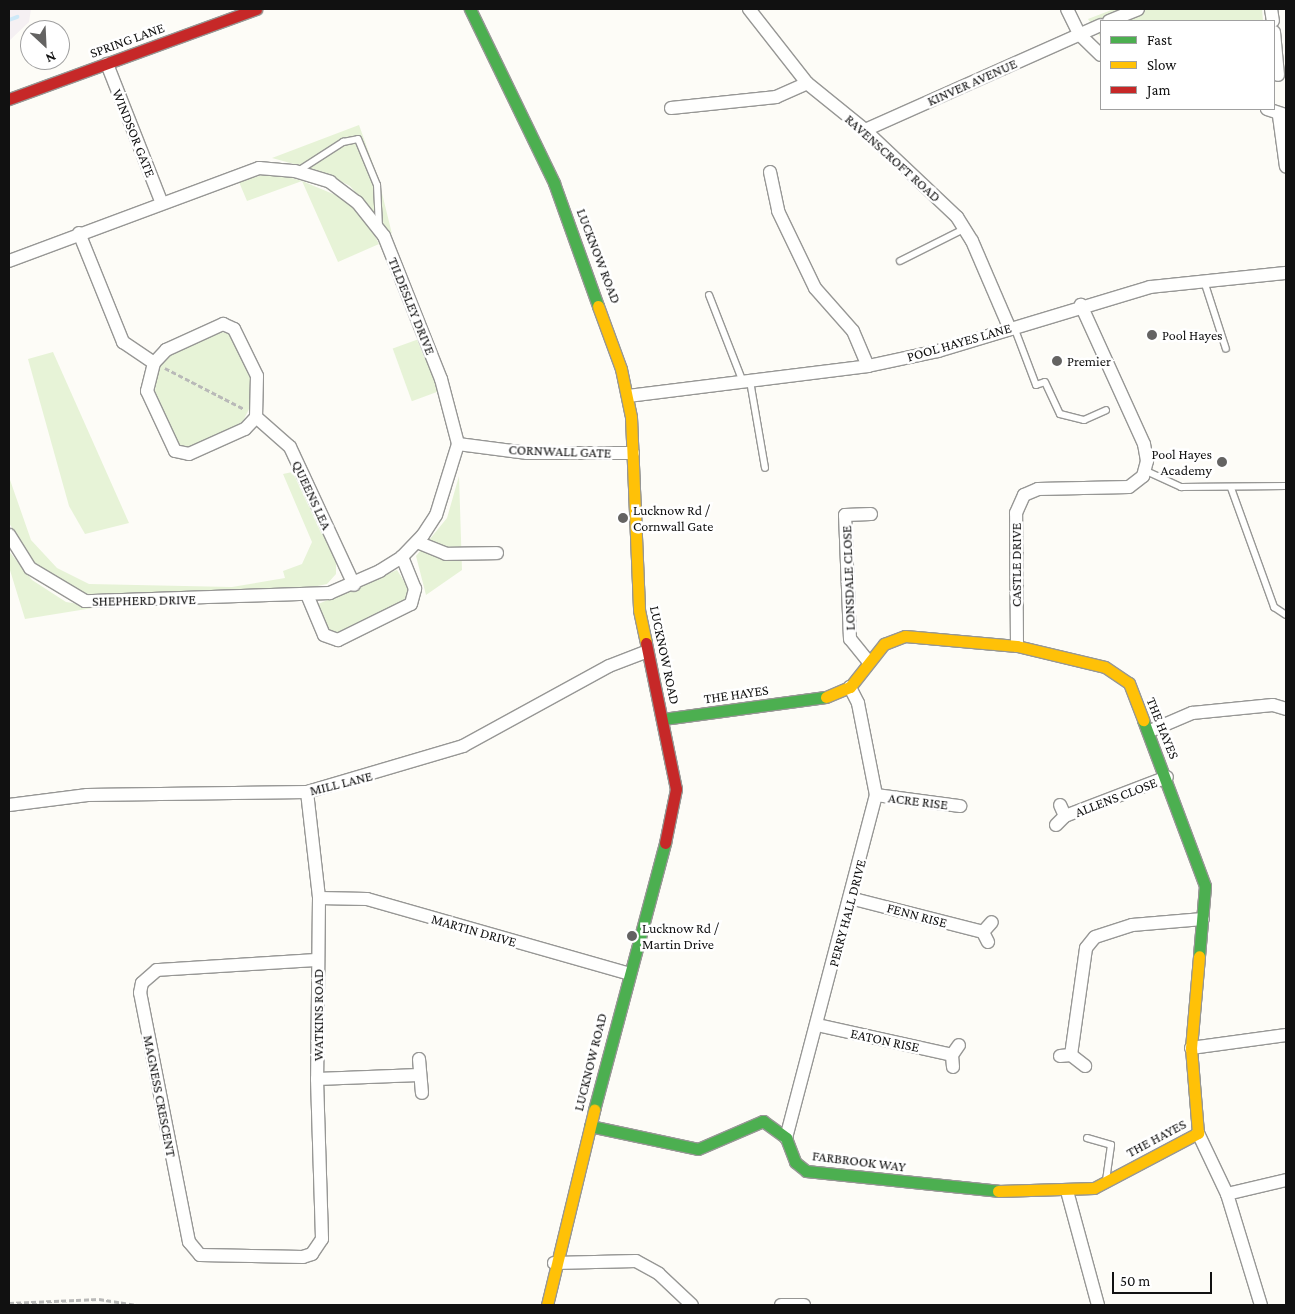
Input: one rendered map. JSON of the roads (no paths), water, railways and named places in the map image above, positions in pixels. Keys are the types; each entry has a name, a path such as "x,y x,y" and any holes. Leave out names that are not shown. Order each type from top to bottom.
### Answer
{"street":[{"name":"SPRING LANE","path":"9,99 256,9"},
{"name":"LUCKNOW ROAD","path":"470,9 554,183 601,301 628,396 633,453 639,610 646,652 663,719 676,789 672,820 627,973 554,1263 547,1305"},
{"name":"RAVENSCROFT ROAD","path":"749,9 807,83 865,130 942,201 964,229 1011,327"},
{"path":"1067,9 1079,34 1100,54"},
{"path":"1111,20 1138,9"},
{"name":"KINVER AVENUE","path":"865,130 1100,24"},
{"path":"1275,39 1280,76"},
{"name":"WINDSOR GATE","path":"107,64 161,202"},
{"path":"671,108 776,97 807,83"},
{"path":"1270,110 1283,115 1286,167"},
{"name":"TILDESLEY DRIVE","path":"161,202 259,168 296,172 344,191 379,228 441,378 458,444"},
{"path":"770,172 778,212 815,288 852,331 868,366"},
{"path":"9,261 161,202"},
{"path":"79,233 123,342 154,363"},
{"name":"POOL HAYES LANE","path":"628,396 868,366 938,351 1081,305 1150,287 1286,273"},
{"path":"1081,305 1144,444 1144,470"},
{"path":"223,324 234,329 257,376 256,416 245,429 189,454 175,451 147,391 154,363 166,350 223,324"},
{"name":"QUEENS LEA","path":"256,416 290,447 354,585"},
{"path":"354,585 402,557 417,542 436,515 458,444"},
{"name":"CORNWALL GATE","path":"458,444 527,452 633,453"},
{"name":"CASTLE DRIVE","path":"1016,646 1016,513 1024,495 1038,489 1129,487 1144,470"},
{"name":"LONSDALE CLOSE","path":"868,661 850,639 845,515 871,514"},
{"name":"SHEPHERD DRIVE","path":"9,535 30,568 85,601 308,597 354,585"},
{"path":"417,542 446,554 497,553"},
{"path":"308,597 324,636 338,640 411,604 415,589 402,557"},
{"name":"THE HAYES","path":"663,719 832,696 850,687 868,661 893,637 904,636 1016,646 1105,667 1129,683 1150,731 1205,886 1192,1048 1198,1133 1106,1182 1067,1191"},
{"name":"MILL LANE","path":"9,804 87,795 307,792 463,746 609,666 646,652"},
{"name":"PERRY HALL DRIVE","path":"786,1138 876,796 858,703 850,687"},
{"path":"1150,731 1192,713 1273,705 1286,709"},
{"name":"ALLENS CLOSE","path":"1061,815 1167,777"},
{"name":"WATKINS ROAD","path":"307,792 320,898 318,1080 322,1239"},
{"name":"ACRE RISE","path":"876,796 962,807"},
{"name":"MARTIN DRIVE","path":"320,898 367,899 627,973"},
{"name":"FENN RISE","path":"850,898 986,937 992,922"},
{"path":"1085,1066 1066,1055 1086,948 1095,937 1132,924 1203,919"},
{"name":"MAGNESS CRESCENT","path":"318,960 157,970 148,974 140,993 193,1248 200,1255 303,1257 312,1254 322,1239"},
{"name":"EATON RISE","path":"817,1025 955,1056"},
{"path":"1192,1048 1286,1035"},
{"path":"419,1059 422,1093"},
{"path":"318,1080 419,1075"},
{"path":"590,1126 698,1149 763,1121 786,1138"},
{"path":"1198,1133 1227,1194 1261,1305"},
{"name":"FARBROOK WAY","path":"786,1138 795,1162 806,1171 981,1191 1067,1191"},
{"path":"1227,1194 1286,1180"},
{"path":"1067,1191 1095,1304"},
{"path":"554,1263 636,1261 659,1274 692,1305"},
{"path":"781,1305 804,1305"}],"lane":[{"path":"296,172 343,142 358,138 377,185 379,228"},
{"path":"900,261 964,229"},
{"path":"1204,281 1226,349"},
{"path":"710,295 746,381 765,468"},
{"path":"1011,327 1036,385 1045,382 1060,414 1084,420 1106,410"},
{"path":"1144,470 1181,487 1286,486"},
{"path":"1231,488 1274,606 1286,616"},
{"path":"1087,1138 1110,1144 1106,1182"}],"waterway":[{"path":"9,20 17,17"}],"place":[{"name":"Pool Hayes","path":"1152,335"},
{"name":"Premier","path":"1057,361"},
{"name":"Pool Hayes Academy","path":"1222,462"},
{"name":"Lucknow Rd / Cornwall Gate","path":"623,518"},
{"name":"Lucknow Rd / Martin Drive","path":"632,936"}]}
